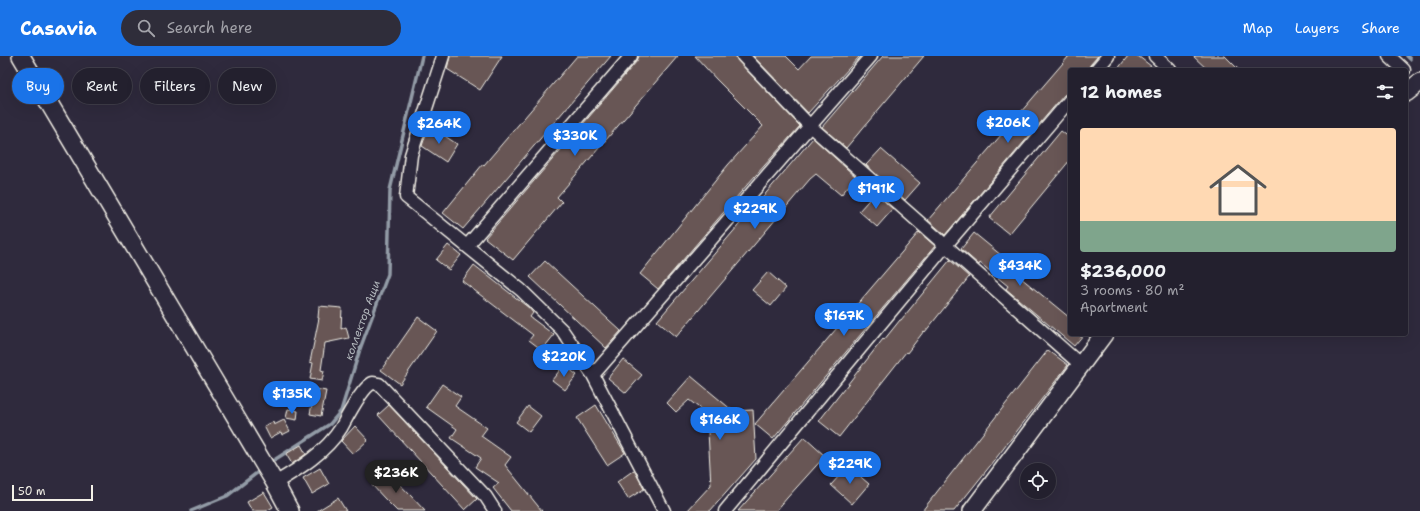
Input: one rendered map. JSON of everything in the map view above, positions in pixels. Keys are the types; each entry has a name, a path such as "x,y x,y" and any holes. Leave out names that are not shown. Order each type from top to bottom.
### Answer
{"main road":[{"path":"21,56 273,479 290,511"},
{"path":"972,511 1103,336"}],"street":[{"path":"443,56 411,155 406,197 521,290 562,330 593,376 664,511"},
{"path":"467,246 631,56"},
{"path":"743,56 810,126 1081,365"},
{"path":"593,376 871,56"},
{"path":"1098,68 1108,56"},
{"path":"1155,56 1168,68"},
{"path":"1389,56 1402,68"},
{"path":"725,511 946,245 1068,102"},
{"path":"273,479 302,467 327,445 340,430 354,404 368,386 374,383 379,384 486,497 495,511"}],"building":[{"path":"450,56 502,56 480,90 447,69"},
{"path":"577,56 611,56 463,229 443,213 483,164 484,165"},
{"path":"639,56 678,56 557,197 562,202 513,260 485,238 637,61"},
{"path":"695,56 736,56 738,61 800,126 747,185 658,289 640,274 728,165 763,126"},
{"path":"753,56 786,56 799,69 811,56 860,56 808,113"},
{"path":"883,56 924,56 846,148 822,127"},
{"path":"1069,56 1098,56 1090,65 1089,68 1068,68 1068,93 1064,95 945,235 928,220"},
{"path":"1128,56 1138,56 1153,68 1119,68"},
{"path":"1193,56 1225,56 1237,68 1206,68"},
{"path":"431,127 457,144 446,162 422,146"},
{"path":"1061,131 1068,136 1068,162 1009,234 989,218"},
{"path":"813,138 856,177 841,195 816,174 810,179 676,337 657,321"},
{"path":"881,149 920,183 905,200 866,165"},
{"path":"875,193 893,209 877,227 859,211"},
{"path":"919,232 935,246 773,439 755,424"},
{"path":"974,233 1018,269 1015,273 1068,316 1068,336 1082,336 1074,346 1006,289 1008,286 980,263 979,265 961,249"},
{"path":"448,245 461,255 449,270 436,260"},
{"path":"950,260 969,277 925,332 924,331 907,353 906,352 839,437 819,421 883,339 884,340 901,320"},
{"path":"545,261 621,331 606,348 530,277"},
{"path":"474,265 529,308 533,313 530,317 554,335 542,350 529,340 533,335 462,281"},
{"path":"768,272 786,288 771,306 752,290"},
{"path":"319,306 342,308 341,329 346,327 349,338 325,343 321,370 324,371 322,381 310,379 313,363 310,362 319,318"},
{"path":"418,317 437,331 400,384 381,370"},
{"path":"1048,350 1068,365 990,466 954,511 922,511"},
{"path":"623,359 642,375 626,393 608,378"},
{"path":"564,365 577,375 565,390 552,380"},
{"path":"691,376 733,411 753,410 756,459 710,511 687,511 711,485 707,414 689,400 676,412 667,403"},
{"path":"442,384 461,397 455,406 487,428 481,436 511,457 505,465 542,511 511,511 493,488 499,483 475,467 481,458 451,438 457,429 426,407"},
{"path":"315,389 326,391 321,416 310,414"},
{"path":"389,405 477,499 465,510 378,415"},
{"path":"596,405 625,453 607,465 577,418"},
{"path":"528,406 541,416 529,432 516,422"},
{"path":"288,409 298,411 297,420 286,418"},
{"path":"284,420 290,431 282,435 281,432 270,438 264,426 273,422 274,425"},
{"path":"355,426 368,440 353,454 341,441"},
{"path":"804,437 825,456 776,511 738,511"},
{"path":"301,445 306,454 292,464 286,454"},
{"path":"848,466 869,484 852,504 831,485"},
{"path":"320,468 329,484 312,494 303,478"},
{"path":"634,470 644,489 628,499 617,482"},
{"path":"387,471 425,511 397,511 385,499 372,485"},
{"path":"264,492 273,507 266,511 252,511 247,502"},
{"path":"338,498 346,511 317,511"}],"waterway":[{"name":"коллектор Ащи","path":"268,464 330,424 341,411 360,349 388,274 390,190 422,56"},
{"path":"1407,56 1410,59"},
{"name":"коллектор Ащи","path":"191,511 227,496 262,469"}]}
